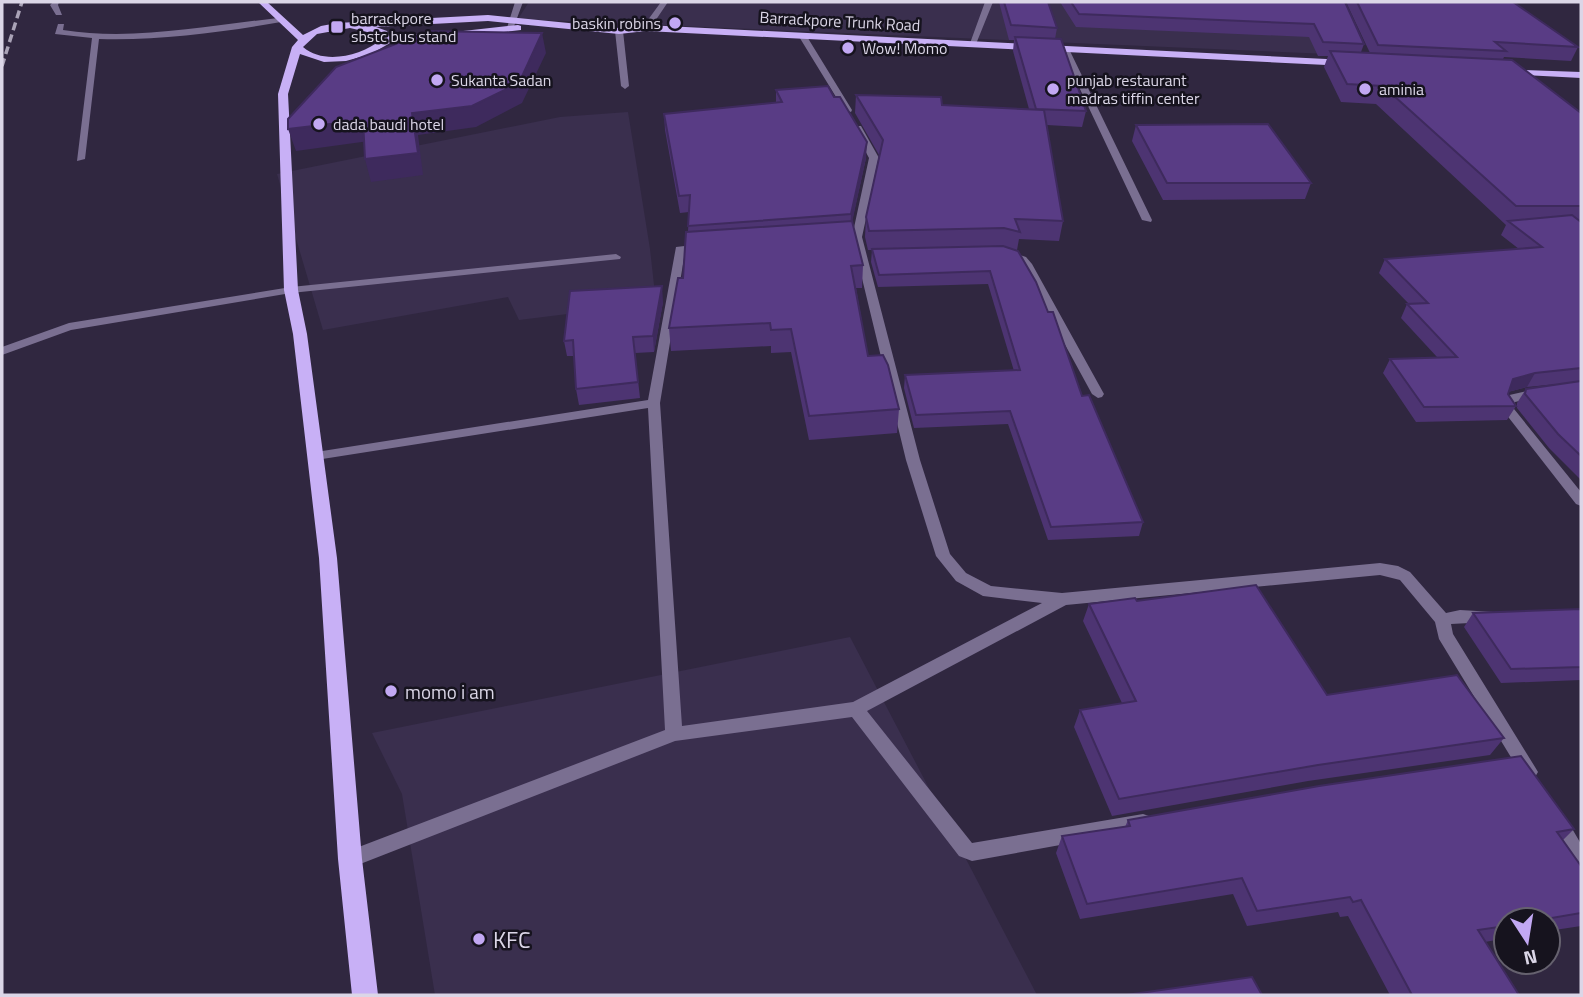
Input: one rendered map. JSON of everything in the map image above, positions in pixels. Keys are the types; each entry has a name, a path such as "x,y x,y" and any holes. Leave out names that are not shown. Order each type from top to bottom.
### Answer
{"main road":[{"path":"262,2 299,43 283,94 292,115 291,290 328,558 350,859 365,995"},
{"name":"Barrackpore Trunk Road","path":"511,25 488,18 356,25 315,32 299,43 303,54 318,58 360,54 377,48 386,40 511,25 539,25 620,31 646,28 802,35 1354,63"},
{"path":"356,25 373,27 384,33 386,40"},
{"path":"344,71 360,54"},
{"path":"1493,71 1581,75"}],"street":[{"path":"57,2 54,5 59,13"},
{"path":"511,25 519,2"},
{"path":"646,28 664,2"},
{"path":"972,44 989,2"},
{"path":"61,26 58,32 96,36 135,35 278,19"},
{"path":"620,31 625,86"},
{"path":"802,35 874,158 850,238 862,256 913,460 943,556 961,577 988,592 1063,599 1380,569 1398,572 1405,576 1443,620 1445,635 1536,782"},
{"path":"80,159 96,36"},
{"path":"1065,49 1147,220"},
{"path":"1507,71 1521,83"},
{"path":"674,734 654,402 680,249 721,246"},
{"path":"1001,253 1022,259 1027,264 1098,394"},
{"path":"862,256 876,255"},
{"path":"2,351 69,327 291,290 616,257"},
{"path":"1554,390 1510,399 1508,409 1581,500"},
{"path":"316,456 654,402"},
{"path":"350,859 674,734 856,709 1063,599"},
{"path":"1443,620 1460,616 1500,615"},
{"path":"856,709 966,850 972,852 1160,818"},
{"path":"1496,764 1522,760"},
{"path":"1549,805 1581,860"}],"shaded area":[{"path":"529,2 1330,2 1352,55 518,19"},
{"path":"628,112 656,303 519,320 508,297 323,330 277,174 560,117"},
{"path":"850,637 1037,995 435,995 402,794 372,733"}],"building":[{"path":"1004,2 1048,2 1057,28 1011,25"},
{"path":"1071,2 1345,2 1364,44 1323,42 1314,24 1079,14"},
{"path":"1357,2 1513,2 1578,47 1495,42 1506,51 1378,45"},
{"path":"429,31 542,33 519,83 472,106 412,113 418,153 365,159 363,120 288,129 288,119 336,67"},
{"path":"1015,37 1061,39 1086,111 1036,109"},
{"path":"1330,51 1512,60 1581,113 1581,206 1516,206 1383,86 1347,84"},
{"path":"828,86 834,97 840,97 867,142 851,214 688,226 690,195 679,196 664,114 782,102 776,90"},
{"path":"856,95 941,97 942,105 1044,110 1063,221 1015,219 1020,232 1004,228 869,231 866,217 883,140"},
{"path":"1268,124 1311,183 1167,183 1136,125"},
{"path":"1572,215 1581,222 1581,368 1535,373 1513,379 1508,394 1516,406 1424,407 1390,359 1457,357 1407,304 1428,303 1385,259 1542,247 1508,221"},
{"path":"852,221 863,265 851,266 868,356 883,355 899,409 809,416 791,329 771,330 770,323 669,328 678,278 683,278 686,232"},
{"path":"1003,246 1018,251 1036,282 1048,312 1053,312 1082,396 1089,395 1143,522 1051,527 1010,411 916,415 905,375 1020,370 990,271 879,275 872,249"},
{"path":"662,286 653,336 633,337 638,382 576,389 573,340 564,341 570,291"},
{"path":"1581,381 1581,456 1558,434 1525,394 1526,389"},
{"path":"1256,585 1327,695 1457,675 1504,738 1318,765 1119,799 1080,710 1136,701 1089,604 1135,598 1137,601"},
{"path":"1581,609 1581,667 1511,669 1473,613"},
{"path":"1521,756 1574,829 1557,832 1581,866 1581,913 1562,916 1562,906 1492,906 1492,928 1478,930 1492,952 1492,976 1507,976 1519,995 1412,995 1361,900 1353,902 1350,897 1257,911 1242,878 1087,904 1062,836 1130,826 1128,820 1319,786"},
{"path":"1252,977 1262,995 1126,995"}],"railway":[{"path":"2,66 22,2"}],"place":[{"name":"baskin robins","path":"675,23"},
{"name":"barrackpore sbstc bus stand","path":"337,27"},
{"name":"Wow! Momo","path":"848,48"},
{"name":"Sukanta Sadan","path":"437,80"},
{"name":"punjab restaurant madras tiffin center","path":"1053,89"},
{"name":"aminia","path":"1365,89"},
{"name":"dada baudi hotel","path":"319,124"},
{"name":"momo i am","path":"391,691"},
{"name":"KFC","path":"479,939"}]}
